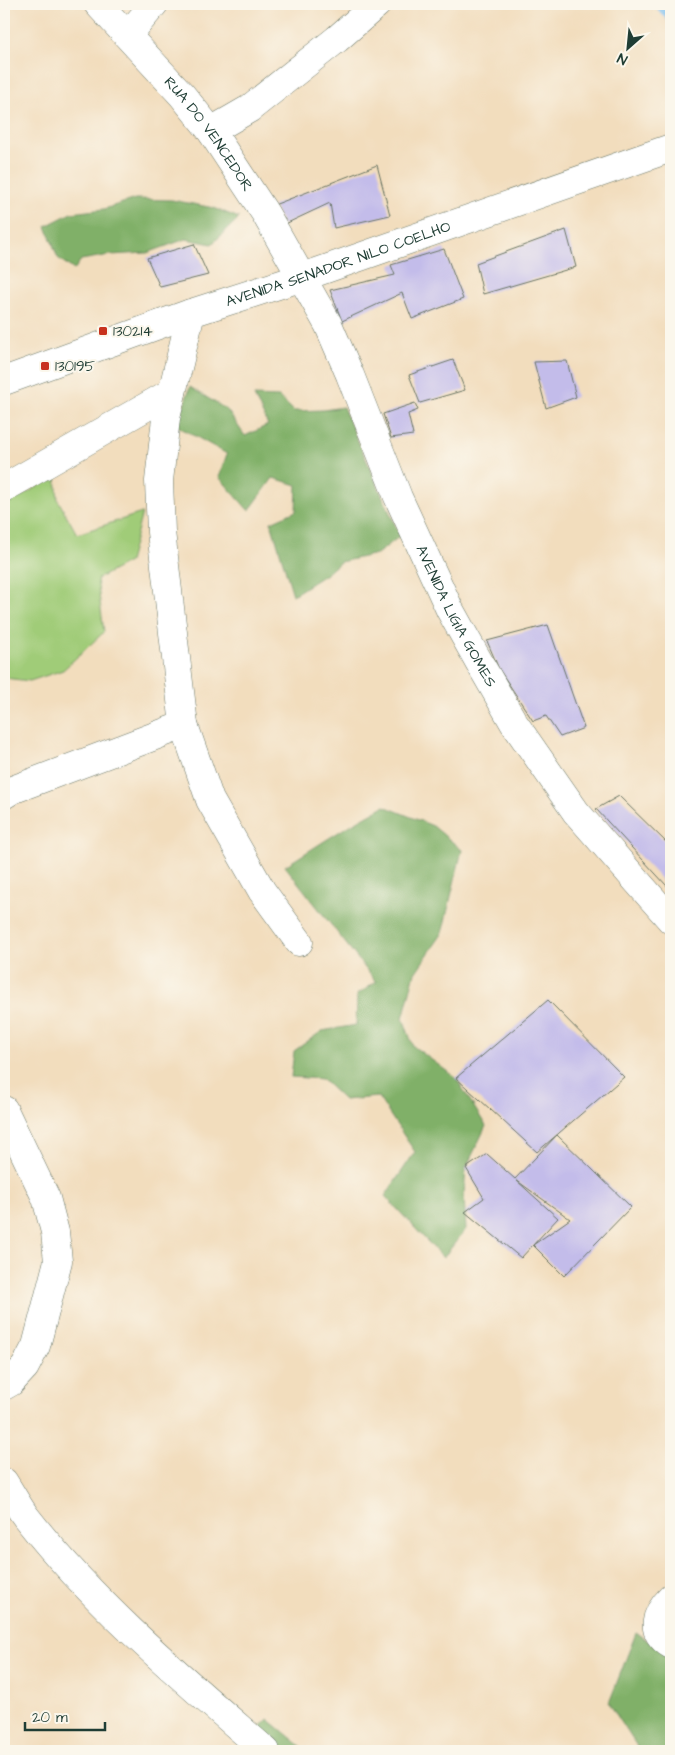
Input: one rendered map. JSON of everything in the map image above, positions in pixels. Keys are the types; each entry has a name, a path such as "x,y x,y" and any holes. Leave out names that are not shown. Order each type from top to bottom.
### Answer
{"street":[{"name":"RUA DO VENCEDOR","path":"98,4 182,95 211,132 265,213 300,278"},
{"path":"128,35 154,4"},
{"path":"211,132 249,109 337,39 377,4"},
{"name":"AVENIDA SENADOR NILO COELHO","path":"4,381 190,313 300,278 671,148"},
{"name":"AVENIDA LIGIA GOMES","path":"300,278 328,324 398,498 450,610 514,723 576,812 671,920"},
{"path":"190,313 166,418 159,481 161,532 184,725 210,800 262,891 298,942"},
{"path":"4,488 172,392"},
{"path":"4,795 12,790 184,725"},
{"path":"4,1110 46,1198 58,1261 36,1346 24,1367 11,1382 4,1386"},
{"path":"4,1482 25,1516 66,1564 108,1608 173,1670 266,1751"},
{"path":"671,1598 663,1606 657,1617 657,1627 661,1639 671,1645"}],"green space":[{"path":"135,199 172,200 214,208 239,218 212,244 186,239 147,253 110,255 81,260 74,270 58,258 46,226 71,213 104,209"},
{"path":"190,387 227,410 245,436 268,425 254,396 279,397 294,411 343,407 400,536 377,554 340,562 326,574 293,595 271,522 296,511 297,485 273,478 249,511 219,477 227,454 177,426"},
{"path":"56,476 58,500 77,534 142,513 129,562 97,579 104,632 63,670 30,681 4,678 4,506"},
{"path":"384,806 433,826 462,850 442,934 415,973 403,1018 413,1046 456,1078 486,1126 466,1168 464,1196 466,1229 443,1258 385,1196 415,1152 378,1097 344,1100 322,1079 291,1077 294,1051 322,1031 356,1025 357,995 376,982 285,866"},
{"path":"636,1633 671,1656 671,1751 640,1751 609,1703"},
{"path":"268,1719 307,1751 240,1751"}],"building":[{"path":"377,165 390,215 334,228 330,203 283,225 274,205"},
{"path":"566,230 576,267 483,294 476,263"},
{"path":"194,244 208,275 160,287 147,258"},
{"path":"444,249 463,299 412,319 402,293 342,321 330,290 395,275 391,265"},
{"path":"453,360 465,390 420,403 409,375"},
{"path":"567,361 576,397 546,408 534,362"},
{"path":"415,403 418,410 408,414 413,435 391,438 383,414"},
{"path":"548,625 584,728 560,737 546,716 533,721 499,669 487,641"},
{"path":"619,796 671,847 671,883 667,886 596,809"},
{"path":"548,1000 624,1077 537,1152 456,1078"},
{"path":"557,1135 631,1207 564,1276 533,1245 521,1258 465,1212 484,1198 466,1168 487,1154 515,1179","holes":["516,1180 570,1219 533,1245 558,1218"]}],"waterway":[{"path":"658,4 671,19"}],"place":[{"name":"130214","path":"103,331"},
{"name":"130195","path":"45,366"}]}
